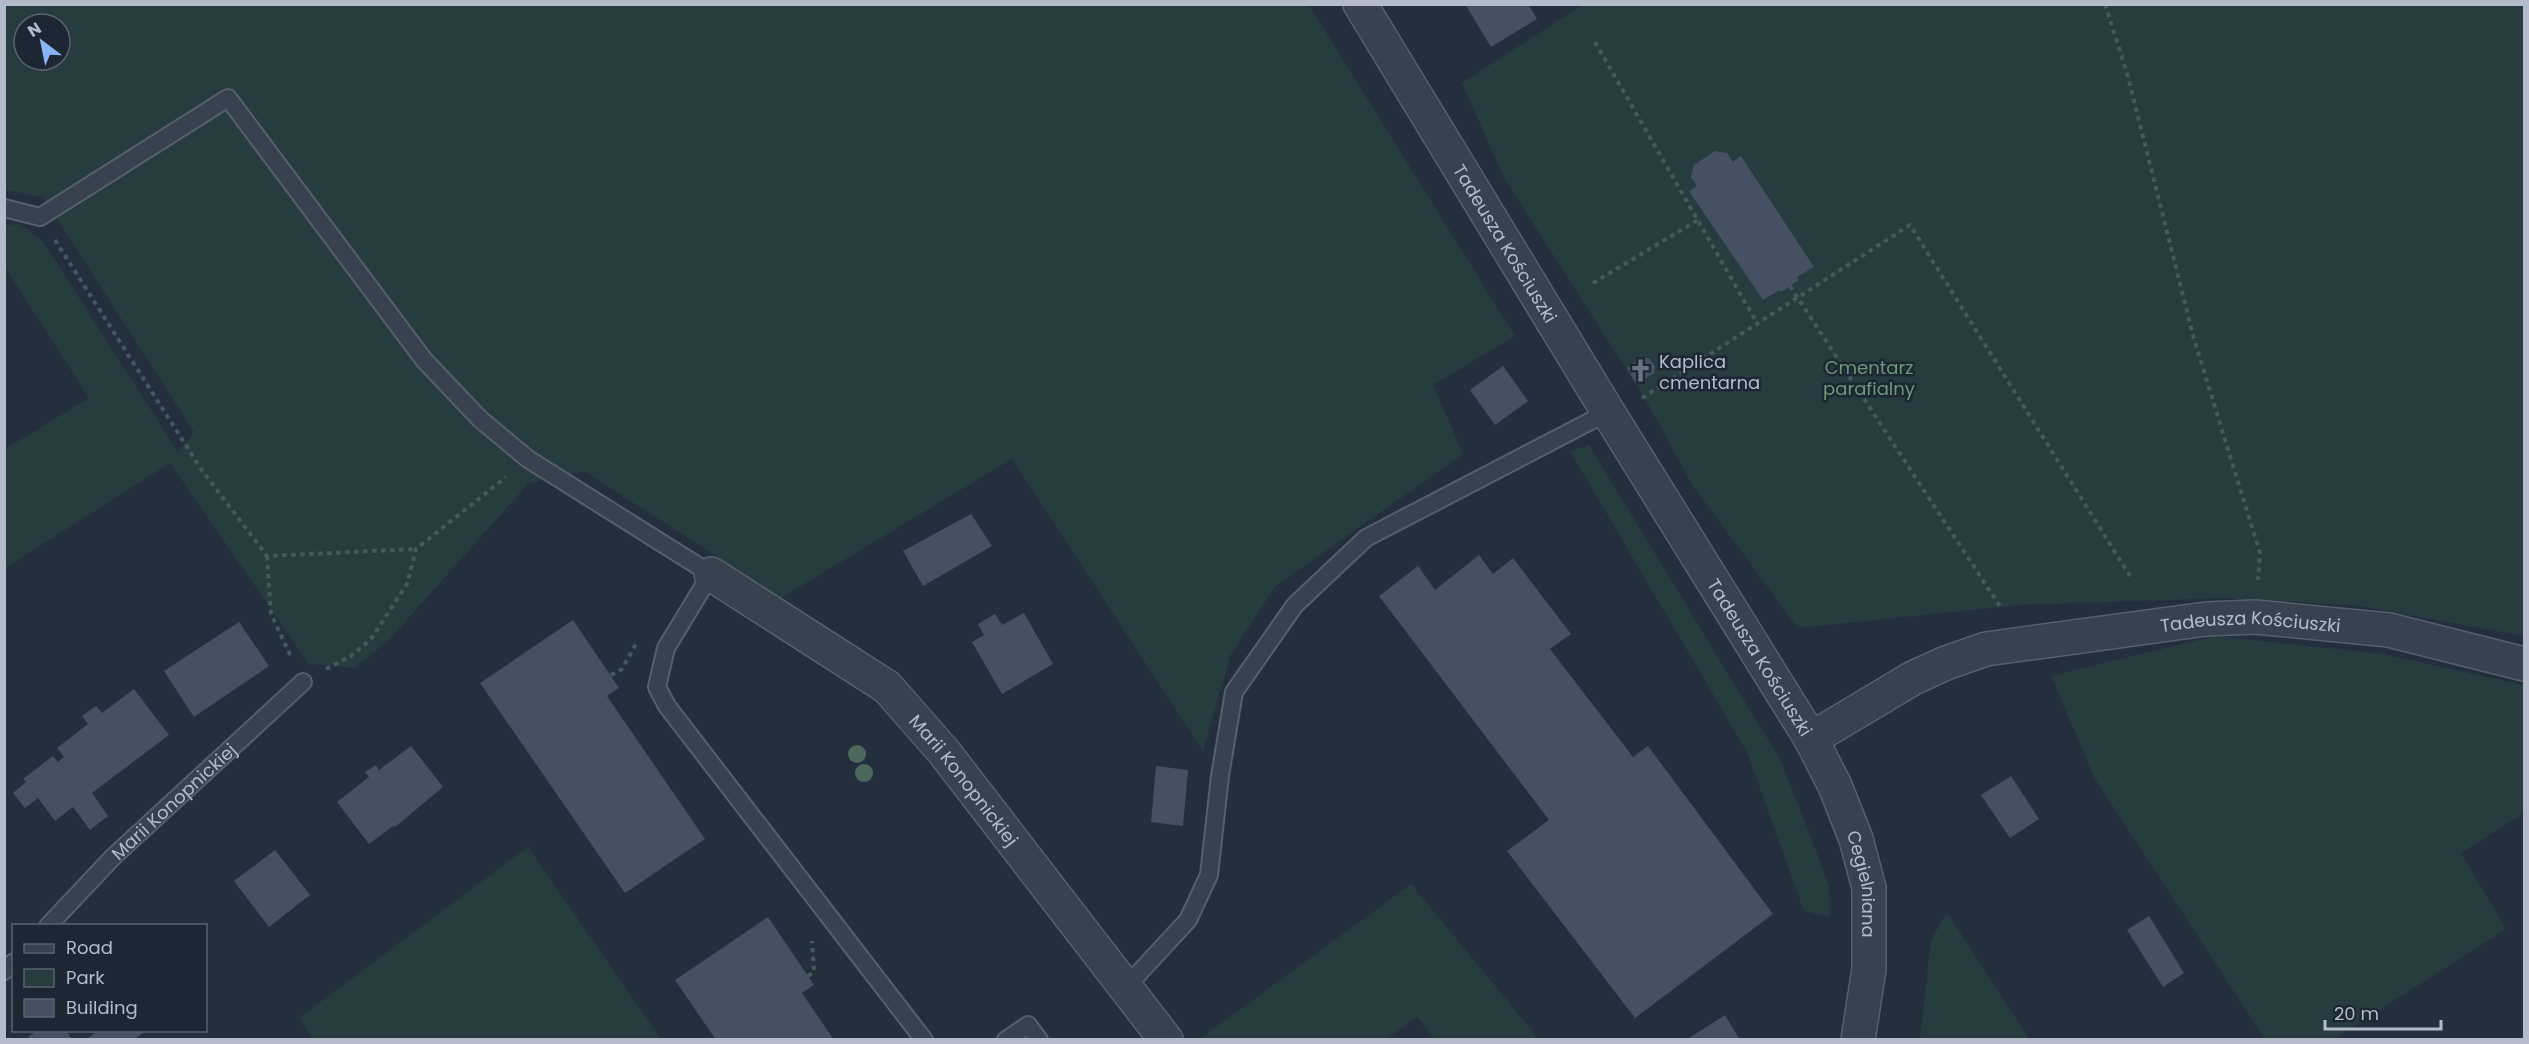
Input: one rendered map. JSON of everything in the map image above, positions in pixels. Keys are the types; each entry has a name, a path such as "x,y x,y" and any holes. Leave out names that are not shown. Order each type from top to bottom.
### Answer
{"street":[{"name":"Tadeusza Kościuszki","path":"1360,4 1608,412 1811,739 1913,678 1986,649 2206,619 2255,617 2389,630 2524,664"},
{"name":"Marii Konopnickiej","path":"711,574 886,687 944,752 1166,1040"},
{"name":"Cegielniana","path":"1811,739 1835,786 1856,839 1869,888 1869,969 1858,1040"}],"lane":[{"path":"4,208 40,217 228,98 424,360 480,419 528,459 711,574 666,648 657,687 667,706 924,1040"},
{"path":"1126,987 1188,920 1209,875 1220,776 1234,692 1295,605 1366,538 1608,412"},
{"name":"Marii Konopnickiej","path":"50,924 113,856 303,682"},
{"path":"1006,1040 1028,1025 1039,1040"}],"path":[{"path":"2105,4 2127,73 2194,339 2260,553 2255,617"},
{"path":"1595,42 1757,323"},
{"path":"40,217 201,469 267,556 271,615 303,682 351,656 371,639 407,584 416,549"},
{"path":"1593,284 1698,220"},
{"path":"1608,412 1644,397 1910,225 2130,576"},
{"path":"1790,286 2001,608"},
{"path":"267,556 416,549 528,459"},
{"path":"611,675 621,669"}],"green space":[{"path":"5,5 1309,5 1515,336 1433,385 1463,454 1275,587 1231,654 1203,751 1012,459 781,598 584,471 529,483 388,641 354,668 309,664 170,463 5,568 5,449 89,398 5,267 5,225 20,224 44,243 178,452 194,432 43,197 5,190"},
{"name":"Cmentarz parafialny","path":"1582,5 2524,5 2524,636 2359,606 2226,598 2019,605 1798,628 1693,486 1644,397 1504,178 1462,83"},
{"path":"1589,445 1781,761 1829,885 1830,917 1804,911 1747,752 1570,451"},
{"path":"2215,636 2383,654 2524,685 2524,813 2461,853 2506,929 2334,1039 2265,1039 2095,779 2051,676"},
{"path":"528,847 661,1039 313,1039 299,1018"},
{"path":"1411,884 1539,1039 1435,1039 1417,1017 1387,1039 1202,1040 1201,1038"},
{"path":"1947,912 2029,1039 1920,1039 1931,940"}],"building":[{"path":"1465,4 1528,4 1537,19 1491,47"},
{"path":"1715,151 1727,153 1733,162 1741,156 1814,267 1797,277 1799,280 1781,292 1780,290 1763,300 1689,191 1697,186 1691,177 1694,165"},
{"name":"Kaplica cmentarna","path":"1644,357 1650,359 1655,367 1654,373 1636,384 1627,368"},
{"path":"1503,366 1528,401 1495,425 1470,390"},
{"path":"971,514 992,546 923,586 903,551"},
{"path":"1479,555 1493,574 1513,558 1571,634 1550,649 1633,757 1648,746 1773,914 1635,1018 1507,851 1549,820 1379,596 1418,566 1435,590"},
{"path":"1024,613 1053,664 1002,694 972,642 984,635 978,624 995,614 1002,625"},
{"path":"573,620 619,688 607,696 705,839 625,893 480,683"},
{"path":"239,622 269,666 194,717 164,671"},
{"path":"134,689 169,735 92,793 108,816 90,830 73,807 55,821 38,798 25,808 13,793 26,782 23,779 53,756 58,762 64,757 57,748 88,724 82,716 96,706 102,713"},
{"path":"411,746 443,787 395,827 393,826 369,844 337,802 369,777 365,772 376,765 379,770"},
{"path":"1156,766 1188,770 1183,826 1151,822"},
{"path":"2011,776 2039,819 2010,838 1981,795"},
{"path":"275,850 310,895 269,927 234,881"},
{"path":"2149,916 2184,973 2163,987 2127,930"},
{"path":"768,917 814,985 802,993 834,1040 716,1040 675,980"},
{"path":"1725,1015 1740,1040 1686,1040"},
{"path":"35,1032 67,1032 72,1040 25,1040"},
{"path":"96,1032 144,1032 134,1040 86,1040"}],"place":[{"name":"Kaplica cmentarna","path":"1641,371"}]}
